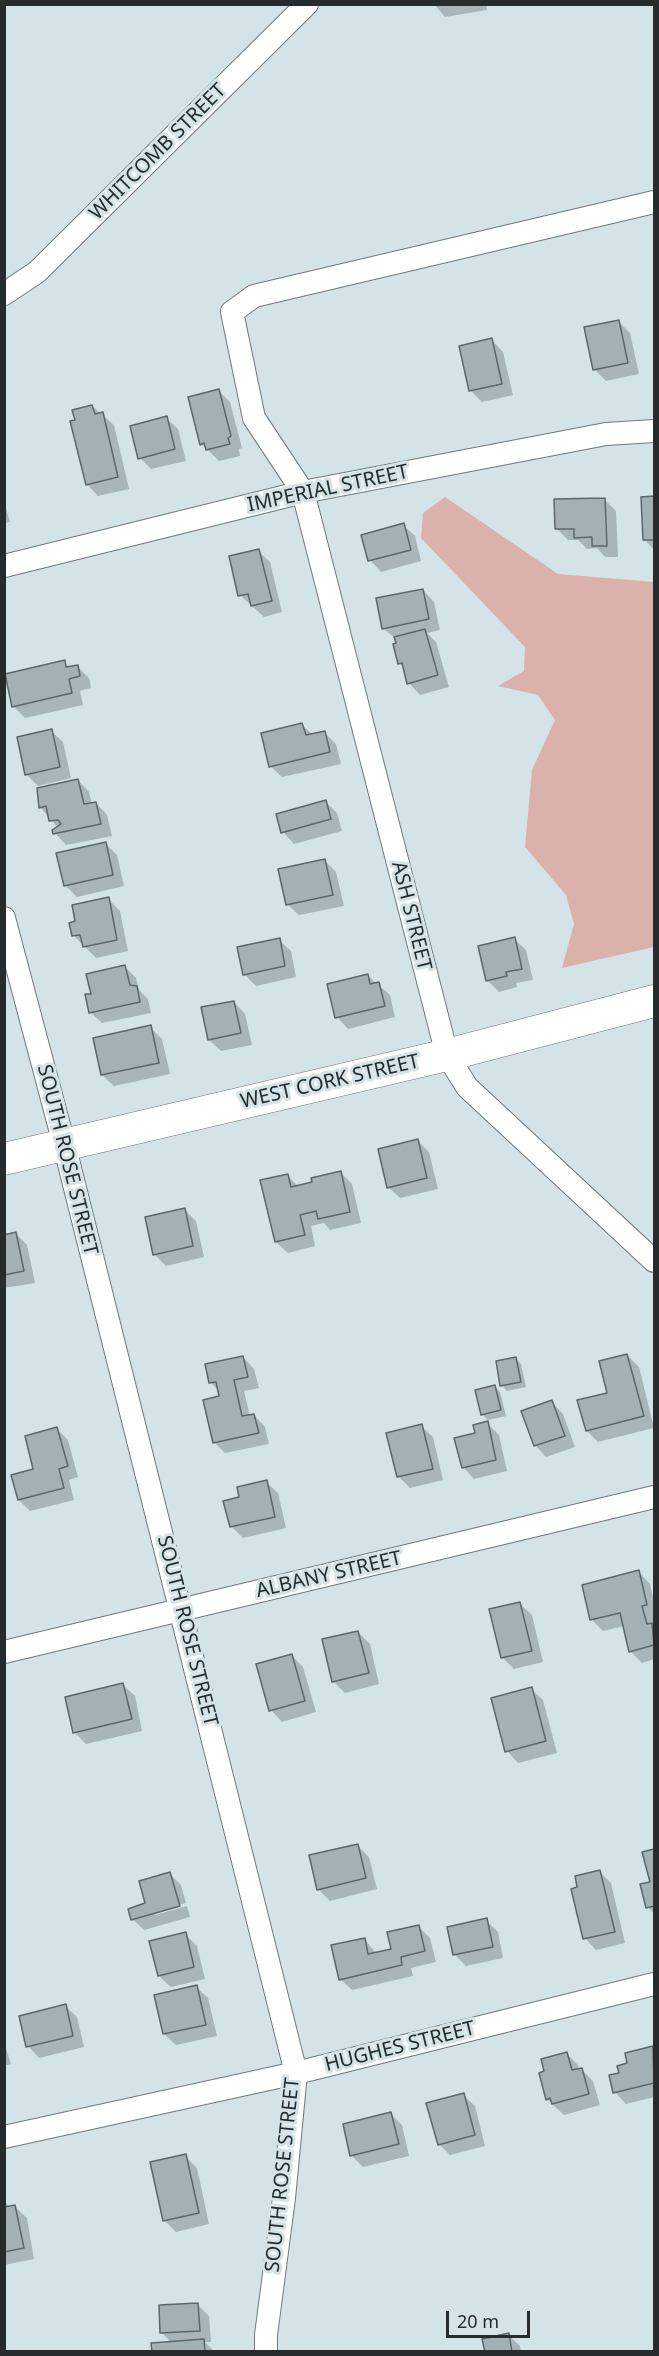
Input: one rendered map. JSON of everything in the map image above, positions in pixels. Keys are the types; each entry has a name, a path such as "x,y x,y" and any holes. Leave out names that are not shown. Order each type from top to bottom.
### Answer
{"street":[{"name":"WHITCOMB STREET","path":"4,294 37,272 307,4"},
{"name":"ASH STREET","path":"654,202 254,296 232,312 254,418 303,492 447,1055 467,1087 654,1261"},
{"name":"IMPERIAL STREET","path":"4,566 303,492 606,434 654,431"},
{"name":"SOUTH ROSE STREET","path":"4,918 64,1144 182,1610 296,2073 284,2198 266,2335 266,2352"},
{"name":"WEST CORK STREET","path":"4,1159 447,1055 654,1001"},
{"name":"ALBANY STREET","path":"4,1652 654,1497"},
{"name":"HUGHES STREET","path":"4,2137 296,2073 654,1984"}],"shaded area":[{"path":"445,497 558,574 654,582 654,947 562,968 574,924 566,895 525,847 532,770 555,720 538,695 498,686 524,671 525,647 421,538 423,513"}],"building":[{"path":"619,320 628,363 593,370 584,327"},
{"path":"492,338 502,384 469,391 459,346"},
{"path":"219,389 231,436 228,438 230,444 206,450 204,443 200,445 188,397"},
{"path":"92,405 95,414 103,412 118,477 86,485 70,421 75,420 72,410"},
{"path":"167,416 175,449 138,459 130,426"},
{"path":"654,496 654,540 643,540 641,497"},
{"path":"605,498 607,546 592,546 592,537 574,538 574,529 555,529 554,499"},
{"path":"404,523 411,550 368,561 361,535"},
{"path":"259,549 272,601 251,606 248,594 238,596 229,556"},
{"path":"423,589 429,619 382,629 376,598"},
{"path":"425,629 438,675 407,684 402,663 398,664 393,644 396,643 394,637"},
{"path":"65,660 66,667 78,665 80,676 69,679 72,693 12,707 5,674"},
{"path":"302,723 306,735 325,731 330,752 269,767 261,733"},
{"path":"52,729 60,767 25,775 17,737"},
{"path":"78,779 84,804 96,802 101,824 53,834 52,830 61,824 58,820 49,821 46,806 39,808 37,788"},
{"path":"326,800 331,819 281,833 276,814"},
{"path":"106,842 113,875 64,886 56,853"},
{"path":"325,859 333,895 286,905 278,869"},
{"path":"109,897 117,940 83,947 80,935 72,936 69,923 75,921 72,905"},
{"path":"515,937 522,969 506,972 507,976 486,981 478,946"},
{"path":"280,938 285,966 243,975 237,947"},
{"path":"125,965 130,985 137,986 140,1002 89,1013 85,994 91,994 86,974"},
{"path":"368,974 370,984 379,982 385,1006 335,1018 327,984"},
{"path":"234,1001 241,1033 208,1040 201,1007"},
{"path":"151,1025 159,1063 101,1075 93,1038"},
{"path":"418,1139 427,1178 387,1188 378,1149"},
{"path":"341,1171 350,1212 318,1219 316,1211 300,1215 305,1235 275,1242 260,1180 288,1174 291,1187 312,1182 311,1178"},
{"path":"185,1208 193,1246 153,1255 145,1217"},
{"path":"16,1232 24,1271 4,1275 4,1235"},
{"path":"627,1354 644,1416 586,1431 577,1400 607,1393 599,1361"},
{"path":"243,1356 248,1377 234,1380 242,1416 254,1414 259,1433 213,1443 203,1400 219,1396 216,1382 209,1383 205,1364"},
{"path":"516,1357 521,1382 500,1386 496,1361"},
{"path":"495,1385 501,1410 481,1415 475,1390"},
{"path":"552,1400 565,1436 534,1446 521,1411"},
{"path":"488,1421 496,1460 462,1468 454,1438 475,1433 473,1425"},
{"path":"422,1424 433,1469 397,1477 386,1433"},
{"path":"57,1427 68,1466 59,1469 64,1488 18,1500 11,1475 33,1469 25,1436"},
{"path":"267,1480 275,1517 230,1527 223,1501 239,1497 237,1487"},
{"path":"639,1570 647,1605 642,1606 647,1624 652,1623 654,1645 629,1652 620,1613 590,1620 582,1585"},
{"path":"520,1602 532,1651 501,1658 489,1609"},
{"path":"358,1631 369,1673 332,1682 322,1639"},
{"path":"292,1654 305,1701 269,1711 256,1664"},
{"path":"123,1683 132,1719 73,1733 65,1697"},
{"path":"532,1687 546,1741 505,1752 491,1698"},
{"path":"358,1844 366,1878 317,1890 309,1855"},
{"path":"654,1849 654,1906 646,1908 640,1884 650,1882 642,1852"},
{"path":"600,1870 615,1932 583,1939 571,1889 577,1887 575,1876"},
{"path":"170,1872 180,1906 131,1920 128,1909 145,1903 139,1881"},
{"path":"487,1918 493,1947 453,1955 447,1927"},
{"path":"419,1925 425,1951 401,1957 402,1965 339,1980 331,1945 365,1938 368,1954 391,1949 387,1932"},
{"path":"186,1932 194,1967 158,1976 149,1941"},
{"path":"197,1985 206,2025 163,2034 154,1995"},
{"path":"66,2004 73,2036 26,2047 19,2016"},
{"path":"653,2046 654,2083 613,2093 609,2075 619,2073 617,2066 627,2063 625,2053"},
{"path":"567,2052 572,2070 582,2068 589,2094 552,2104 550,2098 546,2100 539,2073 544,2071 541,2059"},
{"path":"464,2093 475,2135 438,2145 426,2103"},
{"path":"391,2112 399,2144 350,2156 343,2124"},
{"path":"186,2154 199,2213 163,2221 150,2162"},
{"path":"15,2205 24,2248 4,2252 4,2207"},
{"path":"198,2303 200,2331 160,2333 159,2305"},
{"path":"509,2333 512,2352 485,2352 482,2339"},
{"path":"204,2339 205,2352 152,2352 151,2343"}]}
